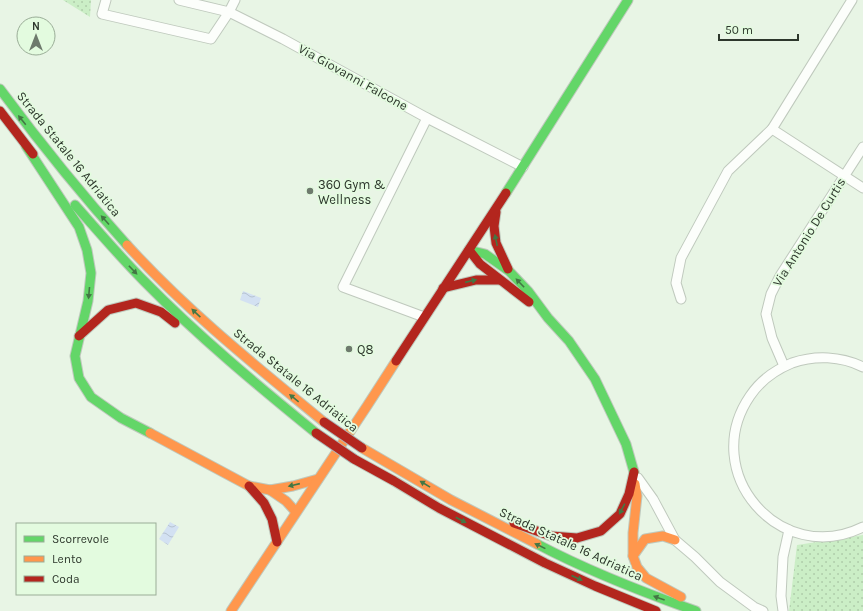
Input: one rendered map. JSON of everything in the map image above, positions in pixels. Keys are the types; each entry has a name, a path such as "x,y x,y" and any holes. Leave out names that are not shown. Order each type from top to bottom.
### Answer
{"main road":[{"path":"231,611 278,542 296,512 497,208 628,0"},
{"name":"Strada Statale 16 Adriatica","path":"0,89 18,115 85,197 132,250 225,340 324,422 362,448 451,500 526,539 602,575 653,596 696,611"},
{"name":"Strada Statale 16 Adriatica","path":"0,112 68,198 150,287 198,333 316,433 354,459 438,508 545,563 588,583 656,611"},
{"path":"26,146 79,227 87,250 91,273 90,287 75,356 78,378 91,397 121,418 249,486 270,490 293,486 318,479"},
{"path":"497,208 494,226 496,243 508,271"},
{"path":"469,250 485,254 508,271 528,291 548,318 568,341 595,379 626,444 634,472 637,496 632,534 633,556 637,567 646,578 705,611"},
{"path":"469,250 480,264 548,318"},
{"path":"443,288 476,280 499,280"},
{"path":"80,336 108,310 136,303 161,312 245,374"},
{"path":"451,500 551,536 577,538 601,531 620,514 629,494 634,472"},
{"path":"249,486 264,502 272,519 278,542"},
{"path":"270,490 286,501 296,512"},
{"path":"264,502 278,509 296,512"},
{"path":"633,556 645,540 663,536 675,540"}],"street":[{"path":"106,0 102,14 211,39 235,0"},
{"name":"Via Giovanni Falcone","path":"179,0 229,12 283,39 427,118 523,167"},
{"path":"681,299 676,283 681,258 728,171 772,129 852,0"},
{"path":"424,317 343,287 427,118"},
{"path":"772,129 863,188"},
{"name":"Via Antonio De Curtis","path":"784,366 772,338 766,314 770,294 863,147"},
{"path":"861,363 820,357 802,360 784,366 768,376 755,389 744,405 737,422 734,440 734,459 739,477 747,494 758,509 773,521 789,530 805,535 822,537 839,535 855,531 863,527"},
{"path":"634,472 653,499 675,540 695,557 720,582 754,607 763,611"},
{"path":"783,611 781,596 783,557 789,530"}],"green space":[{"path":"63,0 91,0 90,17"},
{"path":"863,535 863,611 789,611 797,545"}],"water":[{"path":"243,291 261,298 258,307 240,300"},
{"path":"170,522 179,527 168,545 159,539"}],"traffic: fast":[{"path":"506,193 628,0"},
{"path":"0,89 30,129 127,245"},
{"path":"26,146 79,227 87,250 91,273 88,301 75,356 79,378 91,397 121,418 150,433"},
{"path":"75,205 136,273 186,322 316,433"},
{"path":"469,250 485,254 509,271 528,291 548,318 569,341 595,379 626,444 634,472"},
{"path":"537,544 615,580 696,611"}],"traffic: slow":[{"path":"127,245 198,315 324,422"},
{"path":"231,611 396,361"},
{"path":"150,433 249,486 270,490 293,486 318,479"},
{"path":"362,448 451,500 537,544"},
{"path":"635,484 637,496 633,533 633,556 637,567 646,578 681,597"},
{"path":"270,490 286,501 296,512"},
{"path":"633,556 645,539 663,536 675,540"}],"traffic: jam":[{"path":"0,111 33,154"},
{"path":"396,361 506,193"},
{"path":"496,212 494,226 496,243 508,269"},
{"path":"469,250 480,264 529,302"},
{"path":"443,288 476,280 499,280"},
{"path":"79,336 108,310 136,303 161,312 175,323"},
{"path":"324,422 362,448"},
{"path":"316,433 354,459"},
{"path":"354,459 439,508 545,563 595,586 656,611"},
{"path":"514,523 551,536 577,538 601,531 620,514 629,494 634,472"},
{"path":"249,486 264,503 272,519 277,542"}],"place":[{"name":"360 Gym & Wellness","path":"310,191"},
{"name":"Q8","path":"349,349"}]}
